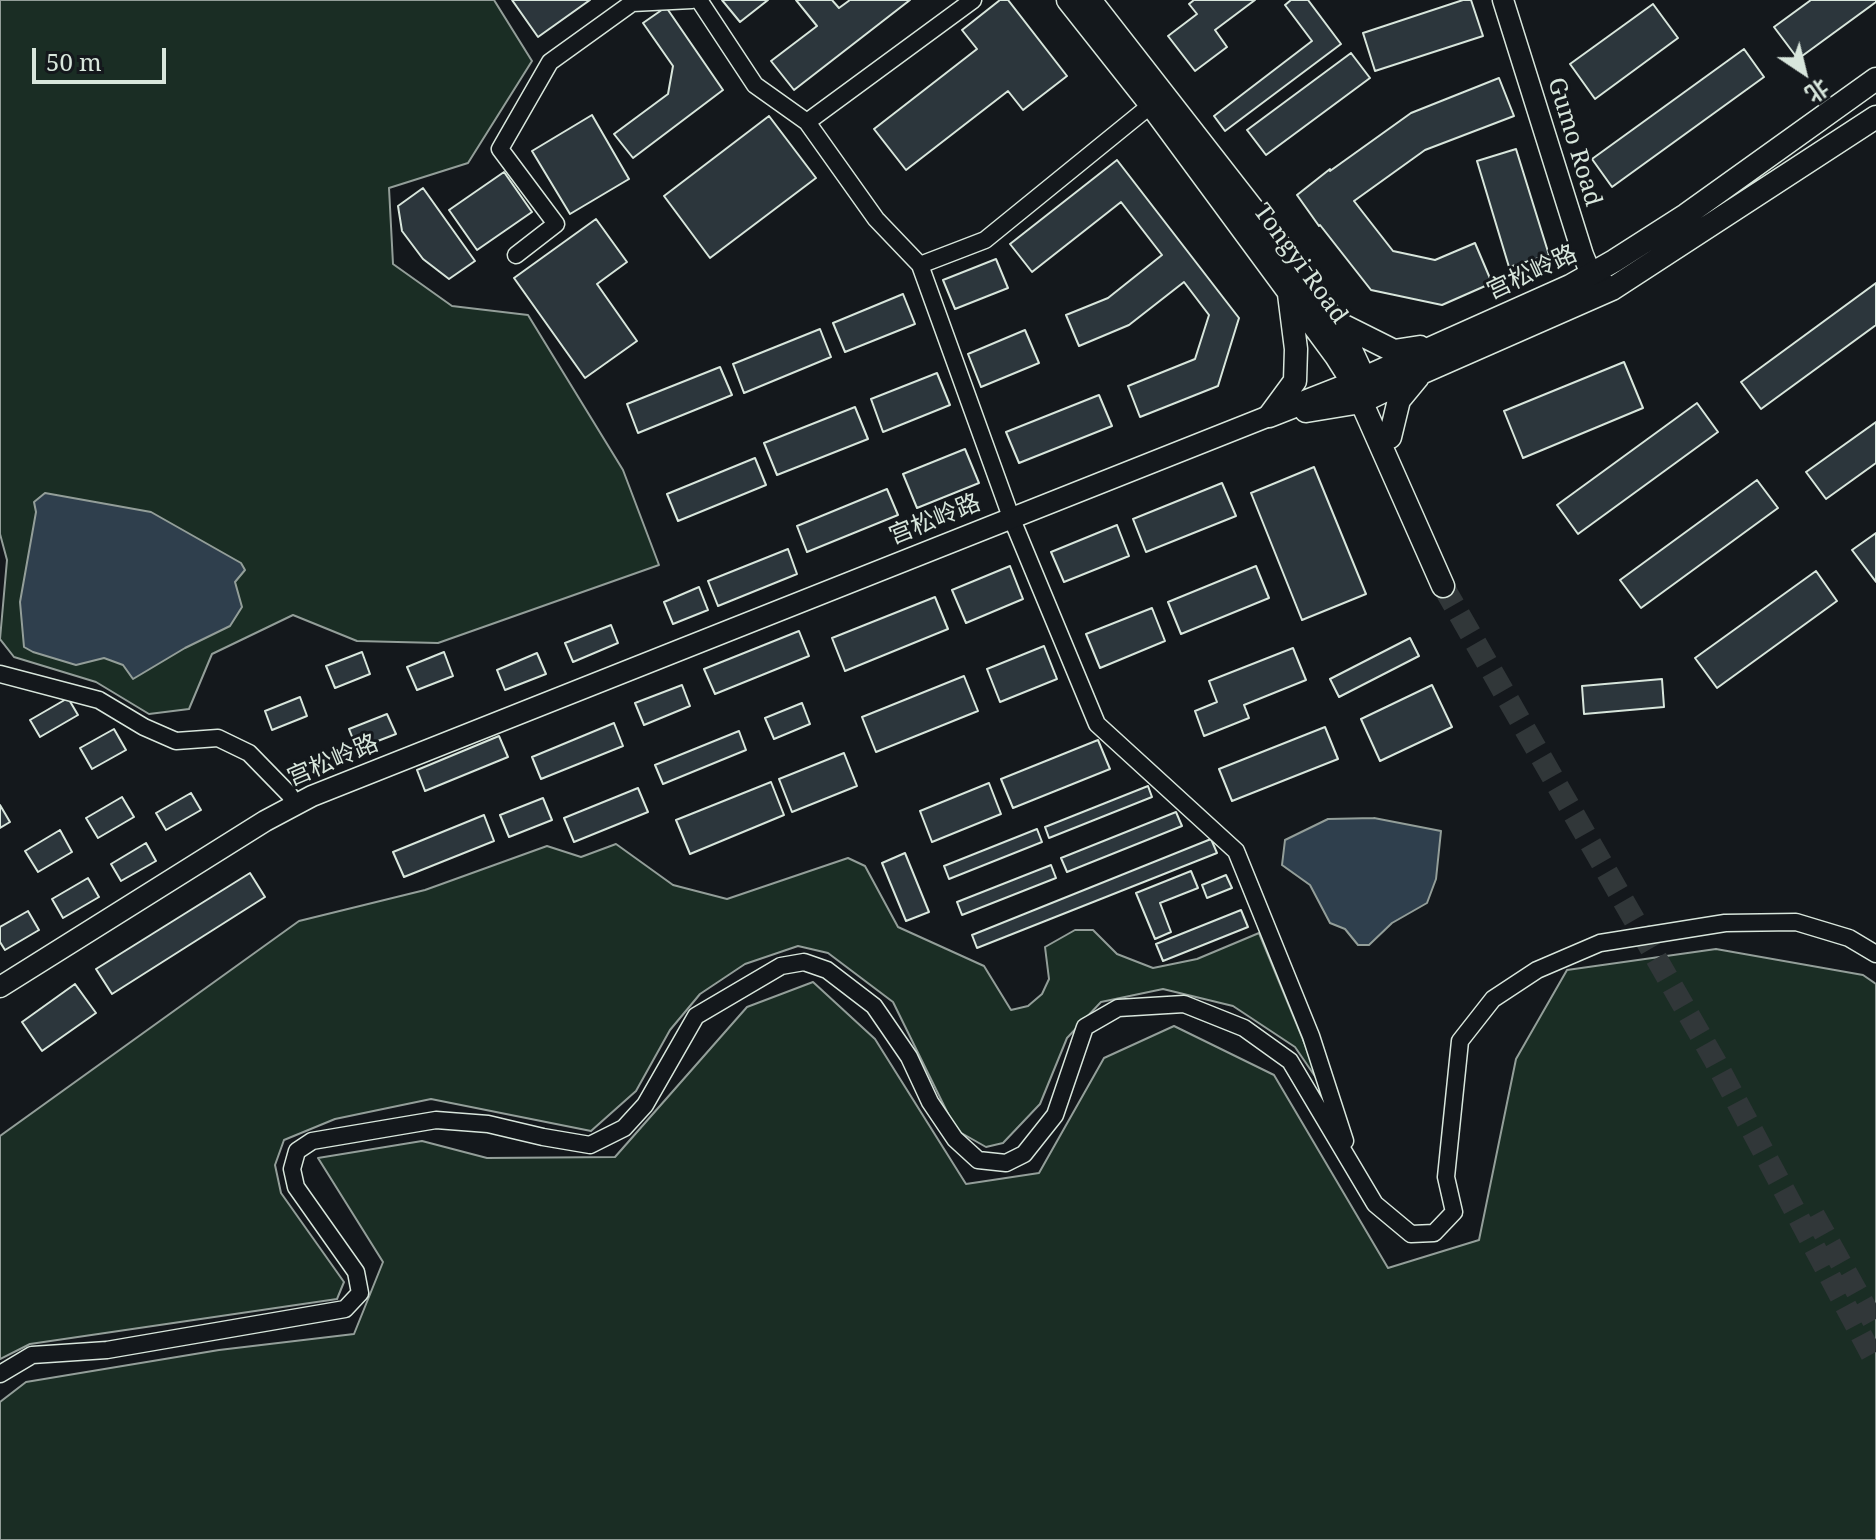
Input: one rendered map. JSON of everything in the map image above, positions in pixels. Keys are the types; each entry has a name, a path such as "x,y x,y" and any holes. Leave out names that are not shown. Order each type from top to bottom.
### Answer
{"main road":[{"name":"Tongyi Road","path":"1068,0 1151,105 1363,390 1390,437 1448,579 1363,390 1344,335 1259,217 1090,0"},
{"name":"宫松岭路","path":"1269,416 1363,390 1441,343 1570,286 1686,215 1876,79"},
{"path":"1363,390 1421,373 1612,289 1876,117"},
{"path":"1269,416 1295,381 1296,349 1288,292"},
{"path":"1333,320 1394,351 1441,343"},
{"path":"1390,437 1399,400 1421,373"}],"street":[{"path":"516,255 556,224 500,149 550,62 632,3 692,0"},
{"path":"699,0 755,85 807,122 876,219 920,265 1011,517 1097,724 1236,851 1311,1036 1343,1136 1375,1204"},
{"path":"807,122 973,0"},
{"name":"Gumo Road","path":"1503,0 1591,274"},
{"path":"920,265 985,240 1151,105"},
{"path":"1591,274 1612,289"},
{"name":"宫松岭路","path":"0,987 295,804 1269,416"},
{"path":"0,674 99,700 144,727 176,741 218,738 249,753 295,804"},
{"path":"0,1374 32,1355 107,1350 345,1309 360,1293 356,1272 296,1187 292,1169 297,1151 312,1141 436,1120 488,1124 590,1145 624,1128 645,1105 696,1016 781,966 804,962 827,970 874,1006 909,1057 930,1102 955,1139 978,1160 1006,1163 1024,1154 1055,1115 1085,1027 1118,1008 1184,1004 1244,1028 1290,1061 1375,1204 1411,1234 1434,1233 1454,1212 1446,1177 1460,1041 1493,999 1537,970 1600,943 1725,923 1796,922 1849,938 1876,954"}],"green space":[{"path":"0,0 494,0 532,61 468,163 389,188 393,264 452,306 528,315 623,470 659,565 438,643 357,641 293,615 212,654 189,709 149,714 96,682 14,657 0,639 7,560 0,534"},
{"path":"616,844 673,885 727,899 848,858 865,866 898,927 984,966 1011,1010 1028,1006 1042,994 1049,979 1045,947 1075,930 1093,930 1117,954 1153,968 1197,959 1259,933 1323,1088 1295,1047 1233,1006 1163,989 1101,1002 1067,1038 1040,1104 1003,1143 986,1147 956,1130 893,1002 828,953 798,946 745,964 700,994 670,1030 636,1091 591,1131 431,1099 335,1119 284,1140 275,1165 281,1193 344,1282 337,1299 30,1344 0,1359 0,1136 299,921 425,890 547,846 581,857"},
{"path":"1716,949 1863,975 1876,984 1876,1540 0,1540 0,1402 26,1382 219,1350 354,1334 383,1262 318,1158 422,1141 487,1158 615,1157 747,1007 813,982 875,1039 966,1184 1039,1173 1104,1058 1174,1026 1274,1075 1388,1268 1479,1240 1516,1059 1567,970"}],"water":[{"path":"45,493 151,512 241,563 245,570 235,582 242,607 230,626 133,679 123,665 104,658 76,665 24,647 20,602 36,512 34,502"},
{"path":"1374,818 1441,831 1436,879 1427,903 1392,923 1369,945 1358,945 1345,929 1330,923 1310,885 1282,865 1285,840 1328,819"}],"building":[{"path":"512,0 590,0 538,37"},
{"path":"722,0 768,0 740,22"},
{"path":"796,0 832,0 839,8 850,0 910,0 794,90 771,61 817,26"},
{"path":"1000,0 1008,0 1067,76 1023,110 1008,91 906,170 874,129 977,49 962,30"},
{"path":"1194,0 1255,0 1215,30 1227,47 1195,71 1168,36 1197,14 1189,4"},
{"path":"1291,0 1308,0 1341,44 1225,131 1214,116 1312,41 1285,5"},
{"path":"1471,0 1483,36 1375,71 1363,33"},
{"path":"1811,0 1876,2 1798,59 1774,27"},
{"path":"1653,4 1678,38 1595,99 1570,64"},
{"path":"666,7 723,90 633,158 614,134 668,94 673,66 643,23"},
{"path":"1744,49 1764,77 1612,187 1592,159"},
{"path":"1351,53 1370,78 1266,155 1247,130"},
{"path":"1499,78 1514,116 1425,150 1354,201 1393,251 1435,260 1475,243 1492,283 1442,305 1371,290 1297,195 1411,113"},
{"path":"592,115 629,179 570,214 532,151"},
{"path":"769,116 816,178 710,258 664,196"},
{"path":"1516,149 1549,255 1509,267 1477,161"},
{"path":"1117,160 1239,318 1218,386 1140,417 1128,386 1195,359 1209,315 1184,282 1129,325 1079,346 1066,315 1108,298 1162,255 1121,202 1032,272 1010,244"},
{"path":"504,172 532,212 477,250 449,210"},
{"path":"423,188 475,261 449,279 423,259 402,231 398,206"},
{"path":"596,219 627,262 597,284 637,341 585,378 514,278"},
{"path":"996,259 1008,288 955,309 943,280"},
{"path":"1876,283 1876,325 1761,409 1741,382"},
{"path":"903,294 915,324 845,352 833,323"},
{"path":"820,329 831,357 744,393 733,364"},
{"path":"1025,330 1039,363 981,387 968,354"},
{"path":"1624,362 1643,408 1523,458 1504,411"},
{"path":"720,367 732,395 638,433 627,404"},
{"path":"937,373 950,405 883,432 871,399"},
{"path":"1099,395 1112,426 1019,463 1006,432"},
{"path":"1697,403 1718,432 1578,534 1557,505"},
{"path":"855,407 868,439 777,475 764,443"},
{"path":"1876,422 1876,463 1826,499 1806,472"},
{"path":"965,449 979,483 917,508 903,474"},
{"path":"755,458 766,485 678,521 667,494"},
{"path":"1314,467 1366,594 1302,620 1251,493"},
{"path":"1757,480 1778,508 1641,608 1620,580"},
{"path":"1222,483 1236,516 1146,552 1133,519"},
{"path":"887,489 898,515 807,552 797,526"},
{"path":"1117,525 1129,556 1064,582 1051,552"},
{"path":"1876,533 1876,582 1852,550"},
{"path":"788,549 797,574 718,606 708,581"},
{"path":"1010,566 1023,599 966,623 952,590"},
{"path":"1256,566 1269,598 1181,634 1168,602"},
{"path":"1816,571 1837,601 1717,688 1695,658"},
{"path":"699,587 708,610 673,624 664,602"},
{"path":"935,597 948,629 845,671 832,638"},
{"path":"1152,608 1165,641 1100,668 1086,634"},
{"path":"611,625 618,643 573,662 565,643"},
{"path":"799,631 809,656 715,694 704,669"},
{"path":"1410,638 1419,656 1339,697 1330,679"},
{"path":"1044,646 1057,679 1000,702 987,669"},
{"path":"1293,648 1306,680 1244,705 1249,718 1204,736 1195,711 1217,702 1209,681"},
{"path":"362,652 370,674 335,688 326,666"},
{"path":"444,652 453,676 417,690 407,667"},
{"path":"537,653 546,674 505,690 497,670"},
{"path":"964,676 978,711 876,752 862,717"},
{"path":"1662,679 1664,707 1584,714 1582,686"},
{"path":"682,685 690,706 644,725 635,703"},
{"path":"1432,685 1452,727 1380,761 1361,719"},
{"path":"300,697 307,716 272,730 265,711"},
{"path":"68,698 78,715 40,737 30,720"},
{"path":"802,703 810,724 774,739 765,718"},
{"path":"387,714 396,734 357,749 349,729"},
{"path":"614,723 623,746 541,779 532,757"},
{"path":"1325,727 1338,759 1232,801 1219,769"},
{"path":"114,729 126,750 92,769 80,748"},
{"path":"739,731 746,750 663,784 655,765"},
{"path":"499,736 508,757 425,791 417,770"},
{"path":"1098,740 1110,769 1013,808 1001,779"},
{"path":"844,753 857,786 792,812 779,779"},
{"path":"771,782 784,815 690,854 676,820"},
{"path":"989,783 1001,814 932,842 920,811"},
{"path":"1148,786 1152,797 1049,838 1045,827"},
{"path":"638,788 648,812 574,842 564,818"},
{"path":"191,793 201,810 166,830 156,813"},
{"path":"122,797 134,817 98,838 86,818"},
{"path":"543,798 552,820 509,837 500,815"},
{"path":"0,805 10,822 0,828"},
{"path":"1176,812 1182,826 1067,872 1061,858"},
{"path":"484,815 494,841 404,877 393,852"},
{"path":"1037,829 1042,842 949,879 944,866"},
{"path":"60,830 72,852 38,872 25,851"},
{"path":"1211,839 1217,853 977,948 972,935"},
{"path":"146,843 156,861 121,881 111,864"},
{"path":"905,853 929,912 906,921 882,863"},
{"path":"1051,865 1056,878 962,915 957,902"},
{"path":"1191,871 1198,888 1160,903 1171,932 1155,939 1136,893"},
{"path":"250,873 265,897 112,994 96,969"},
{"path":"1226,875 1232,888 1207,898 1202,885"},
{"path":"88,878 99,897 63,918 52,899"},
{"path":"1241,910 1248,927 1163,961 1156,944"},
{"path":"28,911 39,930 5,950 0,942 0,927"},
{"path":"75,984 96,1013 42,1051 22,1022"}],"tunnel":[{"path":"1443,586 1714,1059 1876,1363"},
{"path":"1814,1215 1876,1326"}]}
